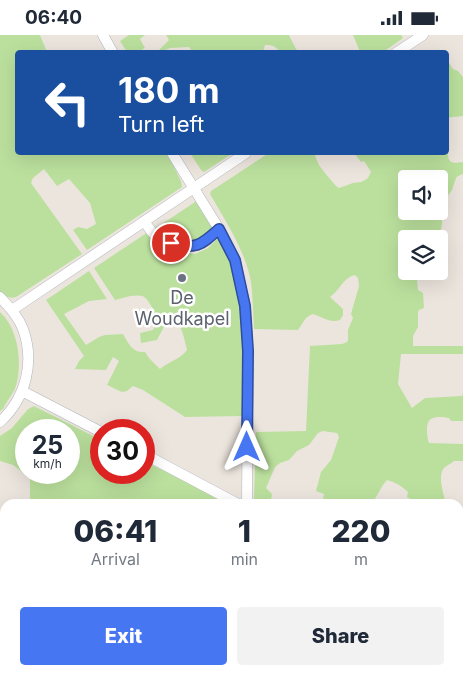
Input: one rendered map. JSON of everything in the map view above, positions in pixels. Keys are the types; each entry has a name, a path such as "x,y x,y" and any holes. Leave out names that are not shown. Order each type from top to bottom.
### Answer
{"street":[{"path":"102,35 111,50"},
{"path":"401,50 424,35"},
{"path":"173,155 219,229 235,260 245,306 248,351 247,499"},
{"path":"12,310 243,155"},
{"path":"144,221 161,241 182,246 194,247 204,242 219,229"},
{"path":"0,297 12,310 22,328 28,349 28,371 22,391 9,413 0,422"},
{"path":"22,391 90,426"},
{"path":"155,460 229,499"}],"green space":[{"path":"0,35 40,35 46,50 15,50 15,155 168,155 182,187 87,250 73,230 78,227 87,229 96,224 90,203 69,179 57,186 44,169 33,178 31,183 82,254 14,298 0,292"},
{"path":"129,35 145,35 140,39 145,48 142,50 126,50 120,41"},
{"path":"166,35 289,35 297,50 278,50 265,45 264,50 191,50 189,47 159,50 169,40"},
{"path":"353,35 401,35 403,38 386,50 359,50"},
{"path":"449,63 453,69 458,71 463,77 463,116 449,118"},
{"path":"191,155 230,155 204,172"},
{"path":"266,155 316,155 320,166 339,188 368,178 371,172 364,161 361,162 356,155 448,155 452,162 463,162 463,174 456,178 448,195 448,170 398,170 398,220 442,220 441,230 398,230 398,280 417,280 418,290 423,293 424,308 418,312 418,327 413,336 413,346 463,346 463,354 401,354 398,384 412,408 425,398 462,396 463,393 463,421 451,421 449,418 435,417 429,421 427,434 429,443 463,444 463,461 454,461 442,471 442,486 445,499 410,499 407,497 408,492 396,483 387,480 375,499 323,499 324,494 316,491 321,472 331,460 339,437 337,433 323,431 318,433 309,445 297,451 289,460 275,467 266,488 272,494 271,499 254,499 256,432 306,431 310,346 347,342 348,330 353,318 351,314 359,286 358,278 355,275 348,278 330,297 343,309 343,315 340,320 329,320 312,314 306,318 298,330 254,329 252,288 248,270 234,237 210,194 211,191"},
{"path":"198,200 214,226 204,236 189,241 178,240 165,236 156,228"},
{"path":"148,232 160,246 180,252 195,254 208,248 220,236 226,245 235,273 243,327 243,416 185,417 143,390 133,386 127,391 122,392 107,385 119,361 113,357 106,370 75,369 84,356 46,300 89,271 107,299 89,301 64,314 86,345 105,335 123,334 131,347 137,351 145,352 160,369 187,350 181,329 173,319 167,321 157,340 141,343 140,333 153,330 156,320 147,299 139,296 115,300 94,268"},
{"path":"0,312 6,319 15,338 18,348 19,370 15,389 0,411"},
{"path":"34,406 60,419 20,419 28,409"},
{"path":"15,424 15,467 0,461 0,436"},
{"path":"80,429 90,434 90,484 155,484 155,466 221,499 30,499 30,484 80,484"}],"place":[{"name":"De Woudkapel","path":"182,278"}],"route":[{"path":"171,243 194,247 204,242 219,229 235,260 245,306 248,351 247,447"}]}
